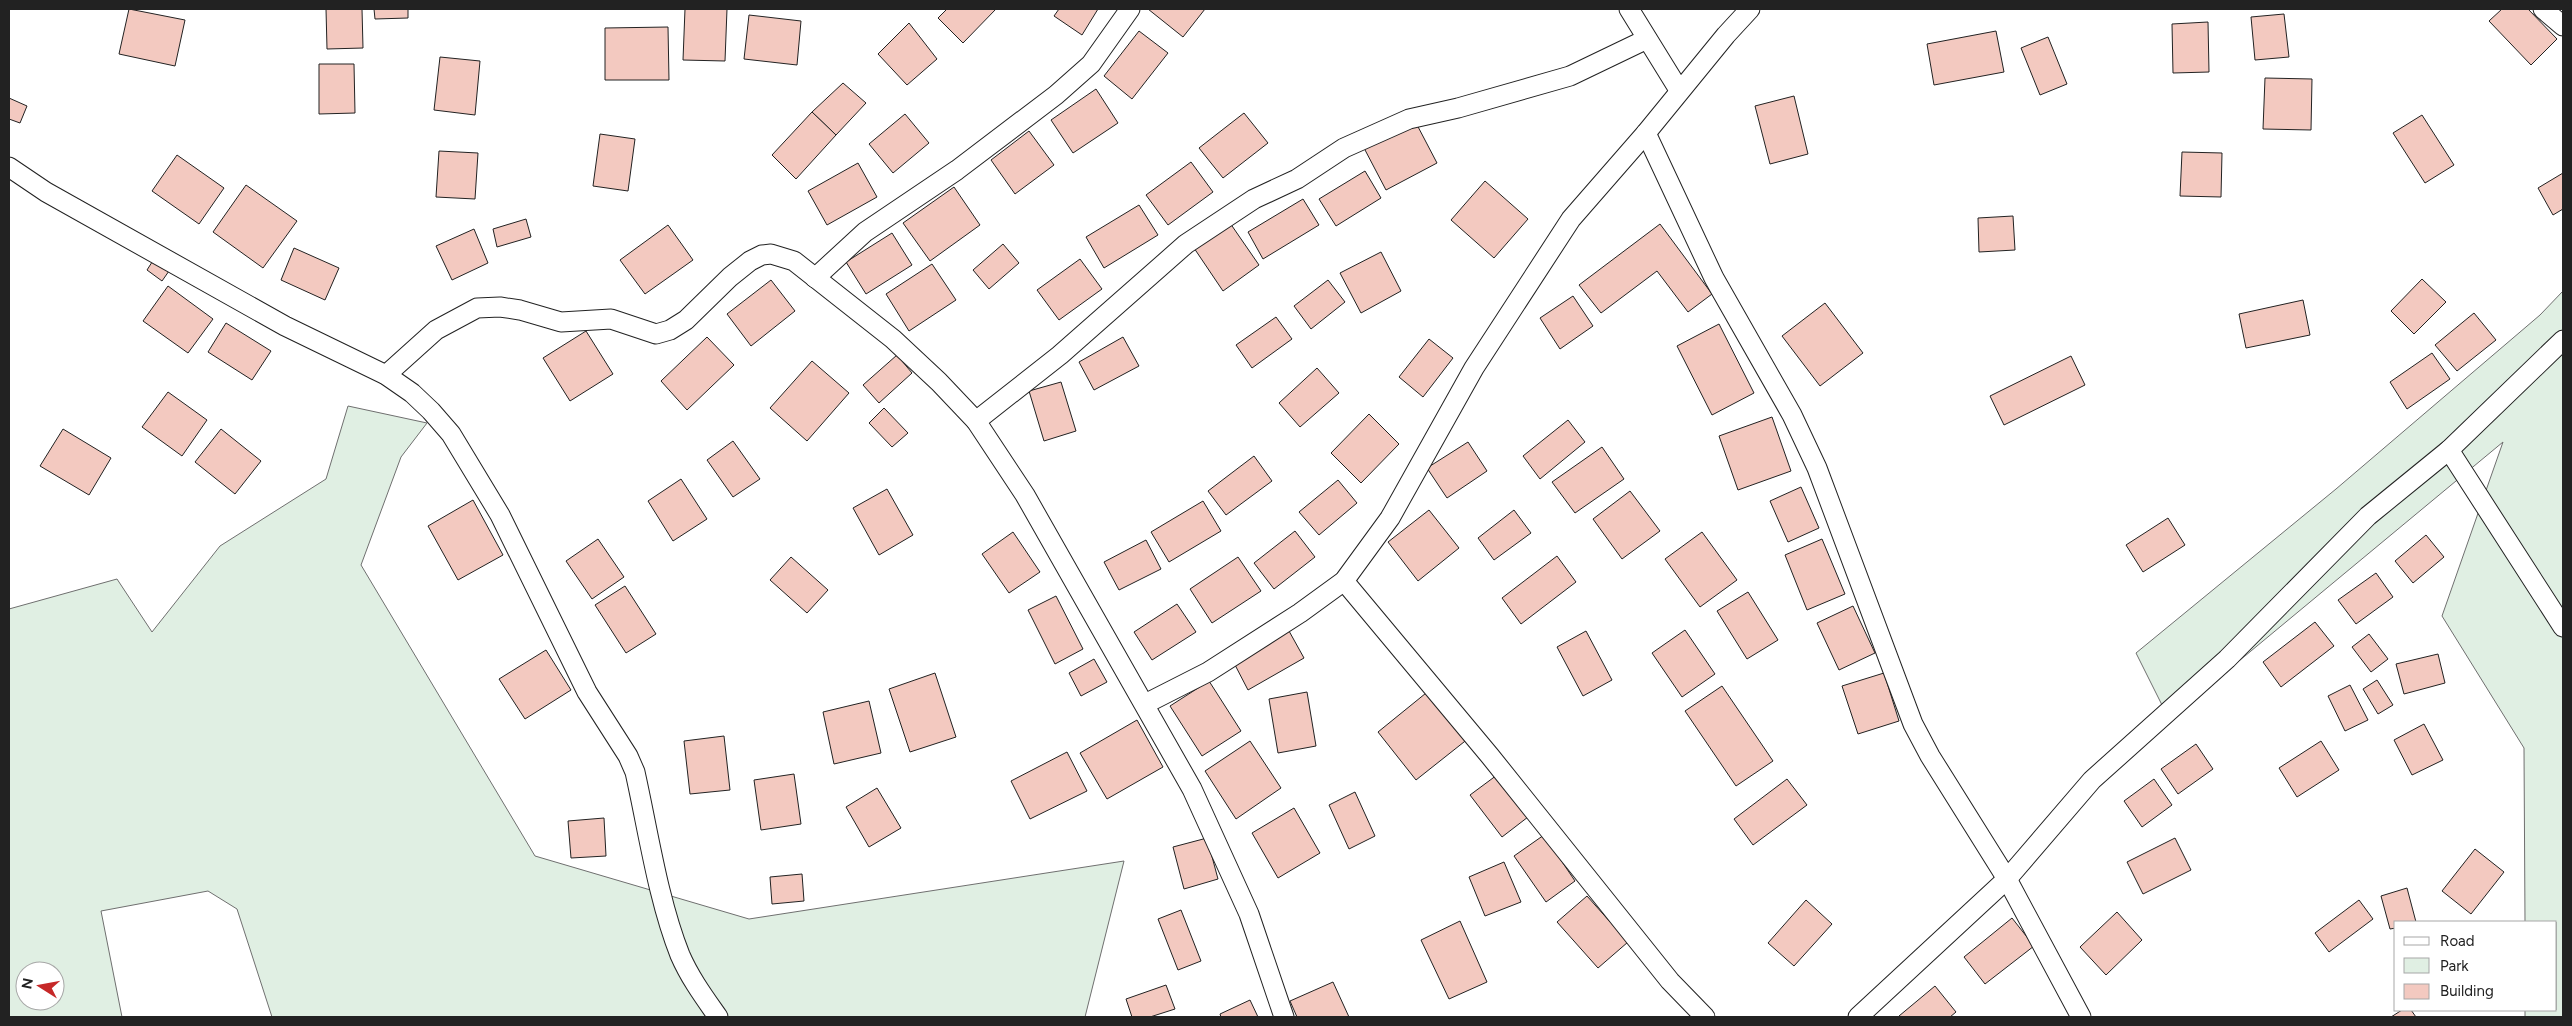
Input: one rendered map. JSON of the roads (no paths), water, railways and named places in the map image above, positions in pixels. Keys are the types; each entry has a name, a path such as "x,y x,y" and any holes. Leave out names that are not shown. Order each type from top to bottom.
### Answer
{"street":[{"path":"815,278 865,232 957,170 1056,95 1091,64 1130,9"},
{"path":"1629,9 1679,90"},
{"path":"1145,704 1208,672 1300,613 1344,581 1390,518 1474,368 1571,218 1646,133 1679,90 1750,9"},
{"path":"2543,9 2563,26"},
{"path":"976,421 1060,355 1186,244 1254,199 1297,179 1344,148 1409,119 1458,108 1570,76 1647,39"},
{"path":"1646,133 1714,278 1792,415 1817,468 1914,724 1930,756 2006,879 2081,1017"},
{"path":"9,167 46,192 286,326 386,375 432,411 451,434 500,515 587,692 628,756 635,772 668,917 680,956 696,986 718,1017"},
{"path":"386,375 436,330 477,308 513,309 561,322 611,319 656,334 670,330 686,320 730,277 750,261 762,255 786,258 815,278 893,339 976,421 1025,495 1192,789 1222,851 1249,914 1284,1017"},
{"path":"1858,1017 2006,879 2092,780 2227,659 2368,516 2450,450 2563,340"},
{"path":"2450,450 2563,628"},
{"path":"1344,581 1496,764 1670,982 1705,1017"}]}
